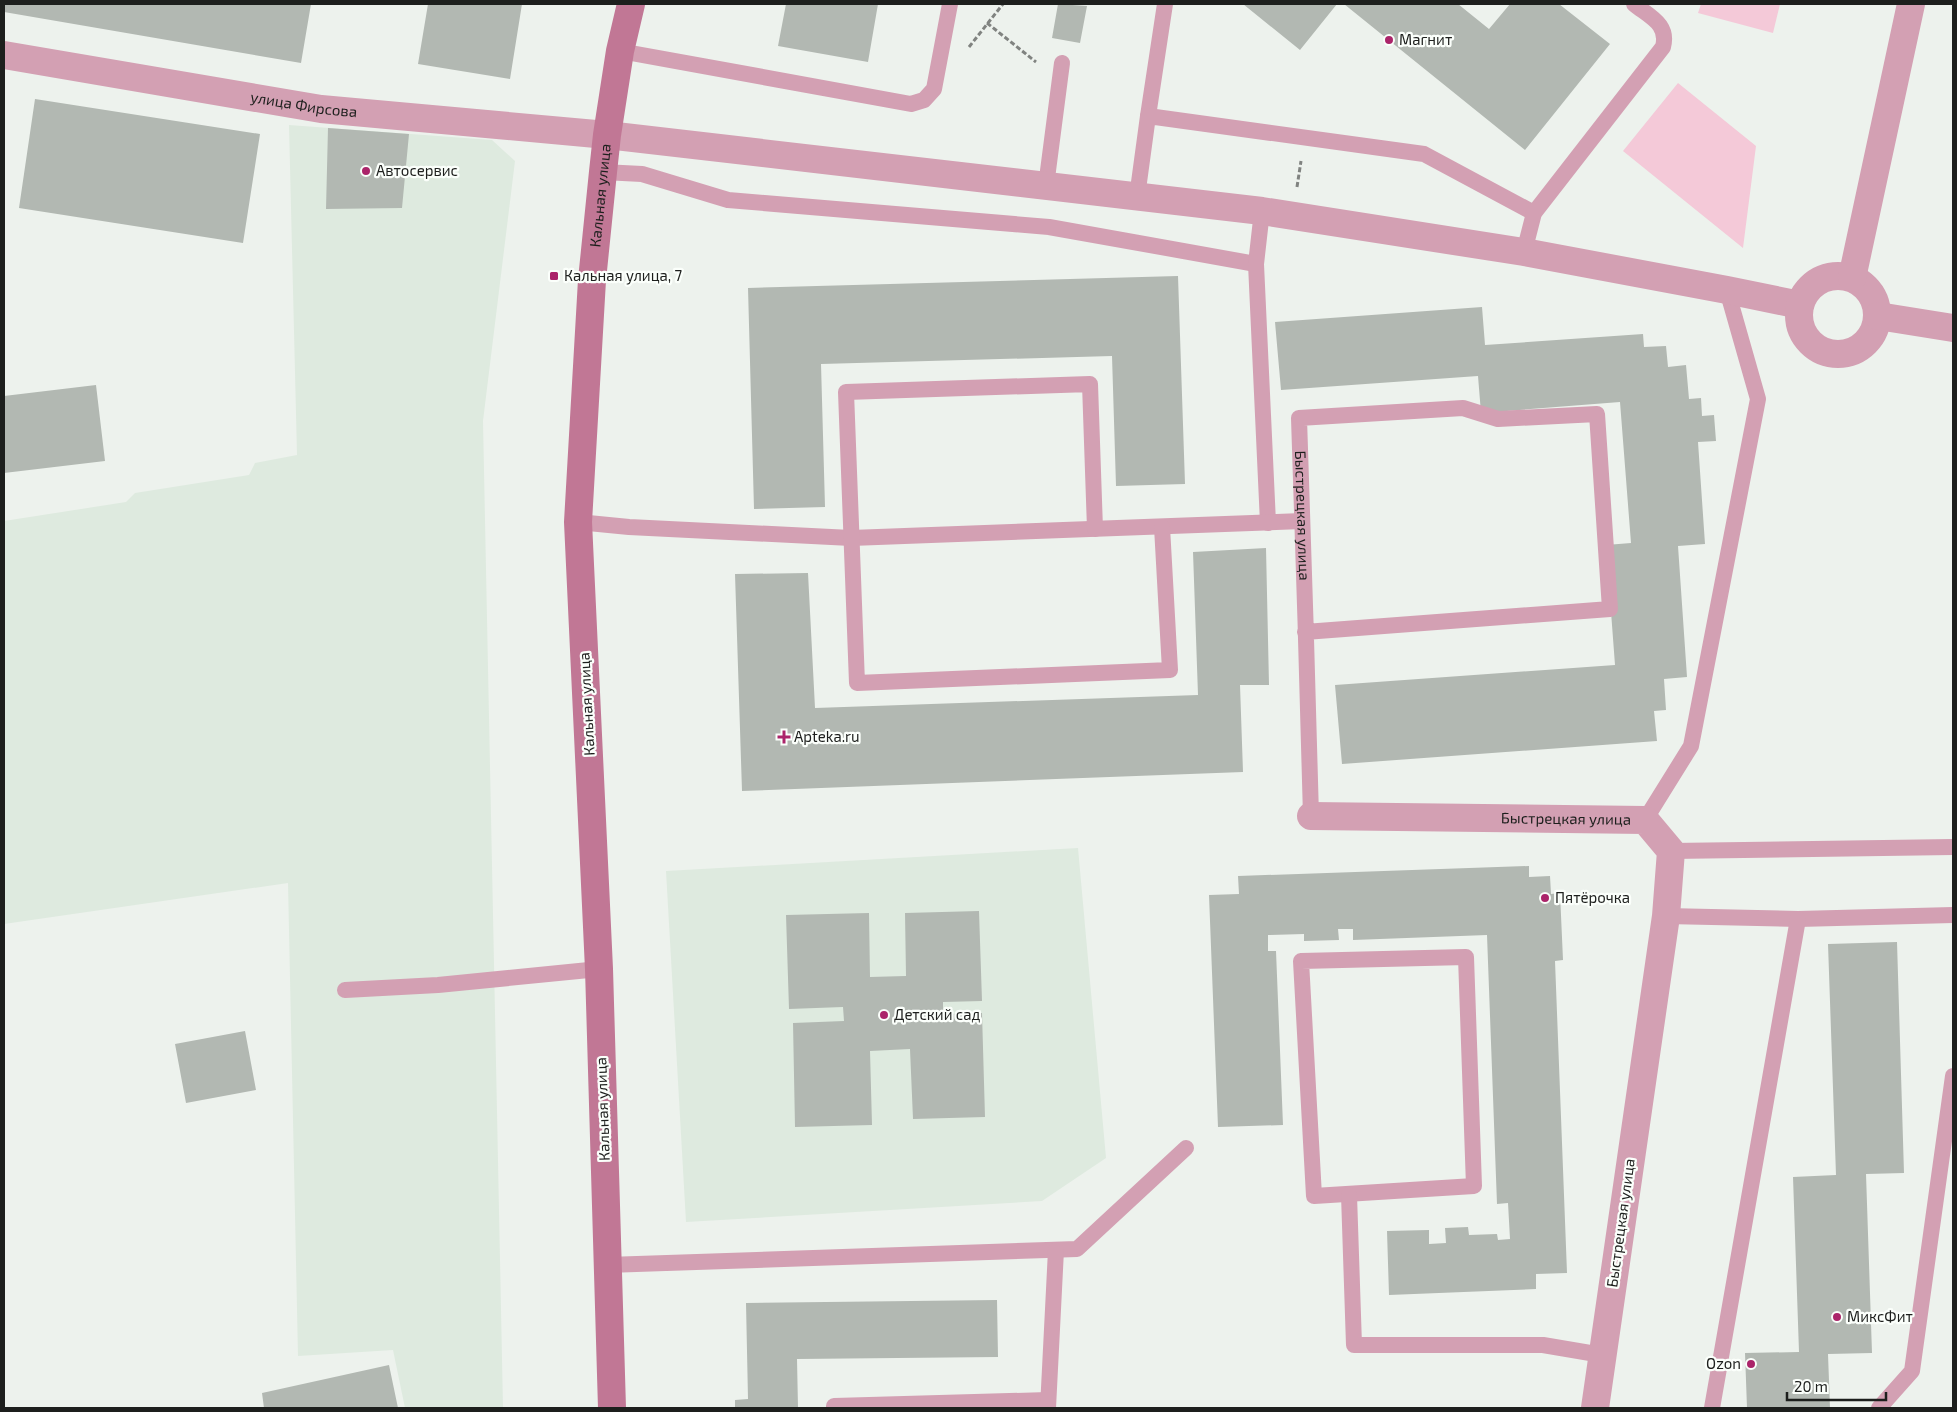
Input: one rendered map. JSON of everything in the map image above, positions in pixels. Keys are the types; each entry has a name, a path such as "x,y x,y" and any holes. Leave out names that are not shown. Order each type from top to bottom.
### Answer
{"street":[{"name":"Кальная улица","path":"612,1408 599,969 578,522 592,280 603,172 620,51 631,4"},
{"path":"1852,278 1911,4"},
{"name":"улица Фирсова","path":"4,55 321,109 607,134 1262,211 1524,252 1800,305"},
{"path":"1836,275 1852,278 1866,286 1875,300 1878,316 1874,332 1864,345 1849,353 1833,354 1817,349 1806,337 1800,322 1800,305 1807,290 1820,280 1836,275"},
{"path":"1878,316 1953,328"},
{"name":"Быстрецкая улица","path":"1311,816 1645,820 1671,851 1666,916 1595,1408"}],"lane":[{"path":"620,51 911,104 924,100 934,89 950,4"},
{"path":"1137,197 1165,4"},
{"path":"1524,252 1534,213 1663,47 1666,36 1662,26 1634,4"},
{"path":"1046,186 1062,63"},
{"path":"1148,116 1424,154 1534,213"},
{"path":"603,172 642,174 728,200 1049,227 1256,264"},
{"path":"1262,211 1256,264 1268,523"},
{"path":"1645,820 1690,746 1758,399 1727,290"},
{"path":"1095,529 1090,384 846,392 857,683 1170,670 1162,527"},
{"name":"Быстрецкая улица","path":"1306,632 1610,609 1597,414 1498,419 1463,408 1299,418 1311,816"},
{"path":"578,522 629,527 851,538 1302,521"},
{"path":"1671,851 1953,847"},
{"path":"1666,916 1798,919 1953,914"},
{"path":"1712,1408 1798,919"},
{"path":"1466,957 1474,1186 1349,1195 1314,1196 1301,961 1466,957"},
{"path":"345,990 438,985 599,969"},
{"path":"1879,1408 1912,1371 1953,1076"},
{"path":"607,1265 1077,1249 1186,1148"},
{"path":"1349,1195 1354,1345 1543,1345 1602,1355"},
{"path":"834,1408 834,1406 1048,1404 1056,1250"}],"path":[{"path":"941,49 964,53 1003,4"},
{"path":"987,24 1060,81"},
{"path":"1296,193 1305,137"}],"shaded area":[{"path":"1701,4 1780,4 1773,33 1698,13"},
{"path":"1678,83 1756,146 1743,248 1623,151"},
{"path":"289,125 492,140 515,161 483,421 503,1408 405,1408 393,1350 298,1356 288,883 4,924 4,521 126,502 135,493 249,475 255,463 297,455"},
{"name":"Детский сад","path":"1078,848 1106,1158 1042,1201 686,1222 666,871"}],"building":[{"path":"4,4 311,4 301,63 4,12"},
{"path":"428,4 522,4 510,79 418,64"},
{"path":"786,4 878,4 868,62 778,46"},
{"path":"1058,4 1087,6 1080,43 1052,38"},
{"path":"1243,4 1337,4 1300,50"},
{"path":"1344,4 1458,4 1489,29 1510,4 1559,4 1610,44 1525,150"},
{"path":"35,99 260,134 243,243 19,208"},
{"name":"Автосервис","path":"328,128 409,134 402,208 326,209"},
{"path":"1178,276 1185,484 1116,486 1112,356 821,364 825,507 754,509 748,288"},
{"path":"1482,307 1485,345 1643,334 1644,347 1666,346 1668,367 1686,365 1689,399 1701,398 1702,416 1714,415 1716,441 1698,442 1705,544 1678,546 1687,677 1664,679 1666,710 1654,711 1657,741 1342,764 1335,685 1615,665 1606,545 1631,543 1620,402 1481,413 1478,376 1281,390 1275,322"},
{"path":"96,385 105,461 4,473 4,396"},
{"path":"1266,548 1269,685 1240,685 1243,772 742,791 735,574 808,573 815,708 1198,695 1193,552"},
{"path":"1529,866 1529,877 1550,876 1551,894 1560,893 1563,960 1555,961 1567,1273 1536,1274 1536,1289 1389,1295 1387,1231 1429,1230 1429,1244 1446,1243 1445,1228 1468,1227 1469,1235 1497,1234 1498,1240 1510,1239 1508,1203 1497,1204 1487,935 1353,940 1353,929 1338,929 1339,940 1304,941 1304,934 1268,935 1268,951 1276,951 1283,1125 1218,1127 1209,895 1239,894 1238,876"},
{"path":"979,911 982,1001 943,1002 943,1014 982,1013 985,1117 913,1119 910,1049 870,1051 872,1125 795,1127 793,1023 844,1021 843,1007 789,1009 786,915 869,913 870,977 906,976 905,913"},
{"path":"1897,942 1904,1173 1866,1174 1872,1353 1828,1354 1830,1408 1747,1408 1745,1353 1799,1352 1793,1177 1836,1175 1828,944"},
{"path":"245,1031 256,1090 186,1103 175,1044"},
{"path":"997,1300 998,1357 797,1359 798,1408 735,1408 735,1400 748,1399 746,1303"},
{"path":"389,1365 398,1408 264,1408 262,1393"}],"place":[{"name":"Магнит","path":"1389,40"},
{"name":"Автосервис","path":"366,171"},
{"name":"Кальная улица, 7","path":"554,276"},
{"name":"Apteka.ru","path":"784,737"},
{"name":"Пятёрочка","path":"1545,898"},
{"name":"Детский сад","path":"884,1015"},
{"name":"МиксФит","path":"1837,1317"},
{"name":"Ozon","path":"1751,1364"}]}
